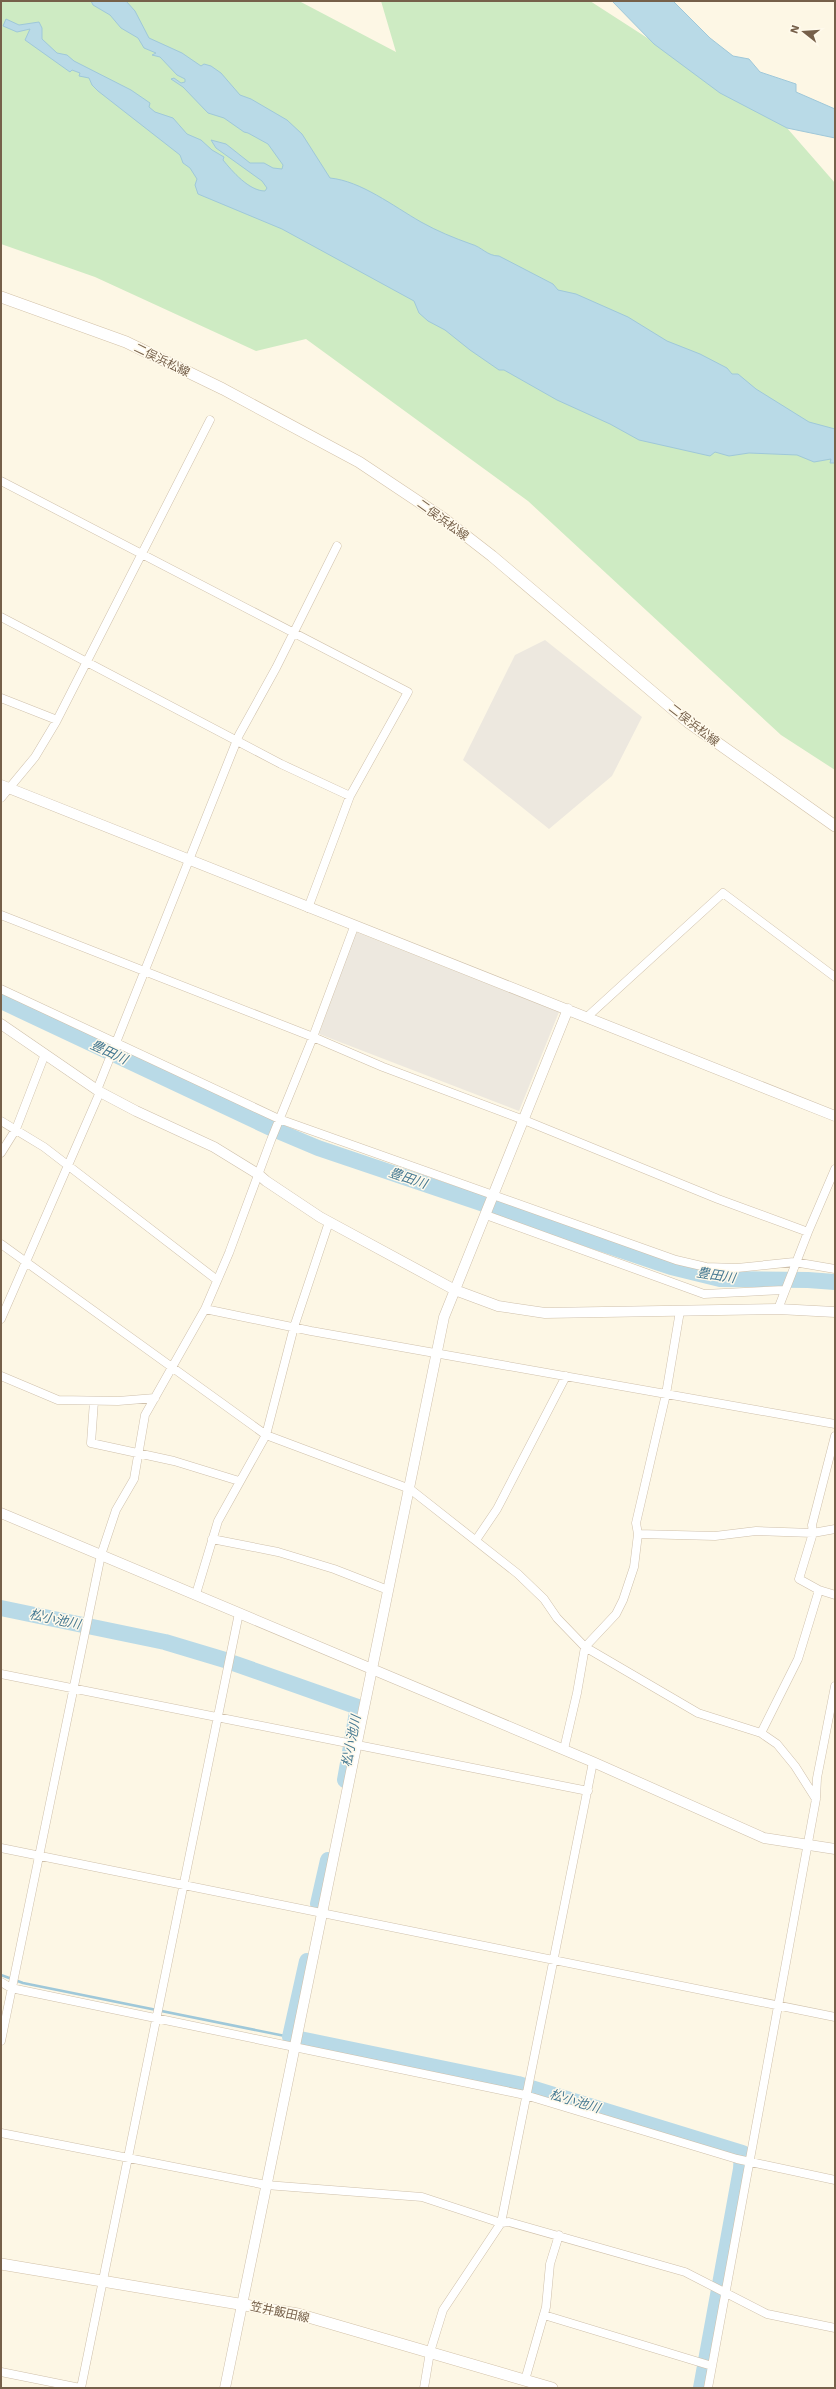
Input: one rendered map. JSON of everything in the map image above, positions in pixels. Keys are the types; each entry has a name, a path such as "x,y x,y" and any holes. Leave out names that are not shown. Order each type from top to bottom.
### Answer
{"main road":[{"name":"二俣浜松線","path":"1,297 126,342 223,389 359,462 443,518 492,556 688,722 835,826"},
{"name":"笠井飯田線","path":"1,2264 298,2314 552,2388"}],"street":[{"path":"1,798 5,787 35,757 58,720 210,420"},
{"path":"1,481 408,692 350,796 308,908"},
{"path":"1,1319 25,1260 69,1166 99,1091 109,1059 237,740 337,546"},
{"path":"1,617 237,740 350,796"},
{"path":"1,698 58,720"},
{"path":"5,787 354,927 587,1016 835,1116"},
{"path":"587,1016 723,893 835,977"},
{"path":"1,915 313,1037 383,1067 524,1120 718,1199 808,1232"},
{"path":"1,2041 3,2016 12,1987 40,1856 101,1555 116,1510 134,1478 146,1415 205,1309 249,1202 258,1174 313,1037 354,927"},
{"path":"1,989 279,1120 676,1260 706,1268 793,1265 835,1269"},
{"path":"225,2388 444,1317 568,1009"},
{"path":"1,1024 45,1054 66,1071 99,1091 136,1111 214,1147 258,1174 277,1189 329,1222 454,1290 498,1306 545,1313 778,1309 835,1312"},
{"path":"1,1153 16,1129 45,1054"},
{"path":"1,1121 16,1129 69,1166 217,1280"},
{"path":"778,1309 793,1265 835,1169"},
{"path":"487,1213 704,1294 785,1288"},
{"path":"196,1594 218,1521 266,1435 294,1327 329,1222"},
{"path":"1,1244 266,1435 410,1489 476,1540 544,1599 557,1618 585,1647 698,1713 761,1733 777,1744 795,1766 816,1799"},
{"path":"205,1309 436,1353 835,1424"},
{"path":"564,1750 585,1647 616,1614 623,1600 634,1567 638,1534 636,1523 666,1394 680,1311"},
{"path":"1,1376 58,1400 94,1401 155,1398"},
{"path":"476,1540 497,1509 566,1376"},
{"path":"94,1401 91,1444 174,1461 239,1481"},
{"path":"835,1436 812,1517 813,1534 799,1579 819,1590 835,1595"},
{"path":"1,1512 593,1762 764,1838 835,1849"},
{"path":"638,1534 715,1536 756,1531 813,1534 835,1529"},
{"path":"212,1539 278,1552 334,1569 388,1590"},
{"path":"761,1733 798,1659 819,1590"},
{"path":"1,2372 80,2388 104,2282 156,2017 219,1717 239,1613"},
{"path":"1,1674 588,1791"},
{"path":"708,2388 748,2162 809,1846 816,1799 817,1778 833,1707 835,1686"},
{"path":"424,2388 430,2352 443,2310 501,2223 593,1762"},
{"path":"1,1848 779,2005 835,2018"},
{"path":"1,1982 12,1987 527,2095 737,2159 835,2180"},
{"path":"1,2133 266,2185 422,2197 501,2223 509,2222 559,2235 685,2272 725,2294 767,2314 835,2328"},
{"path":"525,2380 544,2315 550,2264 559,2235"},
{"path":"544,2315 711,2366"}],"shaded area":[{"path":"545,640 642,717 612,776 549,829 463,760 515,655"},
{"path":"356,932 559,1012 519,1111 319,1034"}],"green space":[{"path":"1,1 299,1 396,52 381,1 590,1 787,128 835,183 835,770 781,735 528,501 306,339 256,351 95,277 1,244"}],"water":[{"path":"91,1 126,1 135,11 149,38 182,53 201,66 204,64 211,66 221,73 240,95 251,99 287,120 302,134 330,178 342,180 365,189 427,225 452,237 475,245 491,255 499,256 553,284 558,290 576,294 628,317 667,341 700,354 727,368 732,374 738,374 756,389 809,422 835,429 835,463 830,463 831,459 814,462 797,455 749,453 729,456 715,452 710,456 639,440 610,424 557,400 504,370 499,370 445,330 428,321 419,313 414,301 282,229 198,194 195,185 197,179 190,168 183,163 180,155 98,91 92,85 89,78 79,76 80,73 72,70 70,72 25,40 30,29 17,32 3,26 6,19 19,25 39,22 42,28 42,39 57,53 67,55 74,61 131,90 150,103 149,107 155,112 173,118 187,134 201,140 212,150 224,157 223,160 241,180 253,188 265,191 267,188 262,181 216,148 211,140 226,144 250,163 264,163 273,168 282,169 283,165 268,144 244,132 224,118 208,113 183,87 171,79 174,78 181,83 185,82 185,79 177,75 160,57 152,55 156,53 144,48 138,38 121,28 110,15 93,5"},
{"path":"612,1 673,1 710,38 733,56 749,59 760,72 796,84 796,92 835,109 835,138 787,128 720,93 654,44"}],"waterway":[{"name":"豊田川","path":"1,1001 273,1129 318,1148 671,1267 720,1279 808,1280 835,1282"},
{"name":"松小池川","path":"1,1608 165,1642 225,1660"},
{"name":"松小池川","path":"233,1663 358,1707 345,1780"},
{"name":"松小池川","path":"318,1904 328,1860"},
{"name":"松小池川","path":"307,1961 290,2037 518,2084 742,2153 741,2169 701,2388"},
{"path":"1,1975 23,1983 290,2037"}]}
